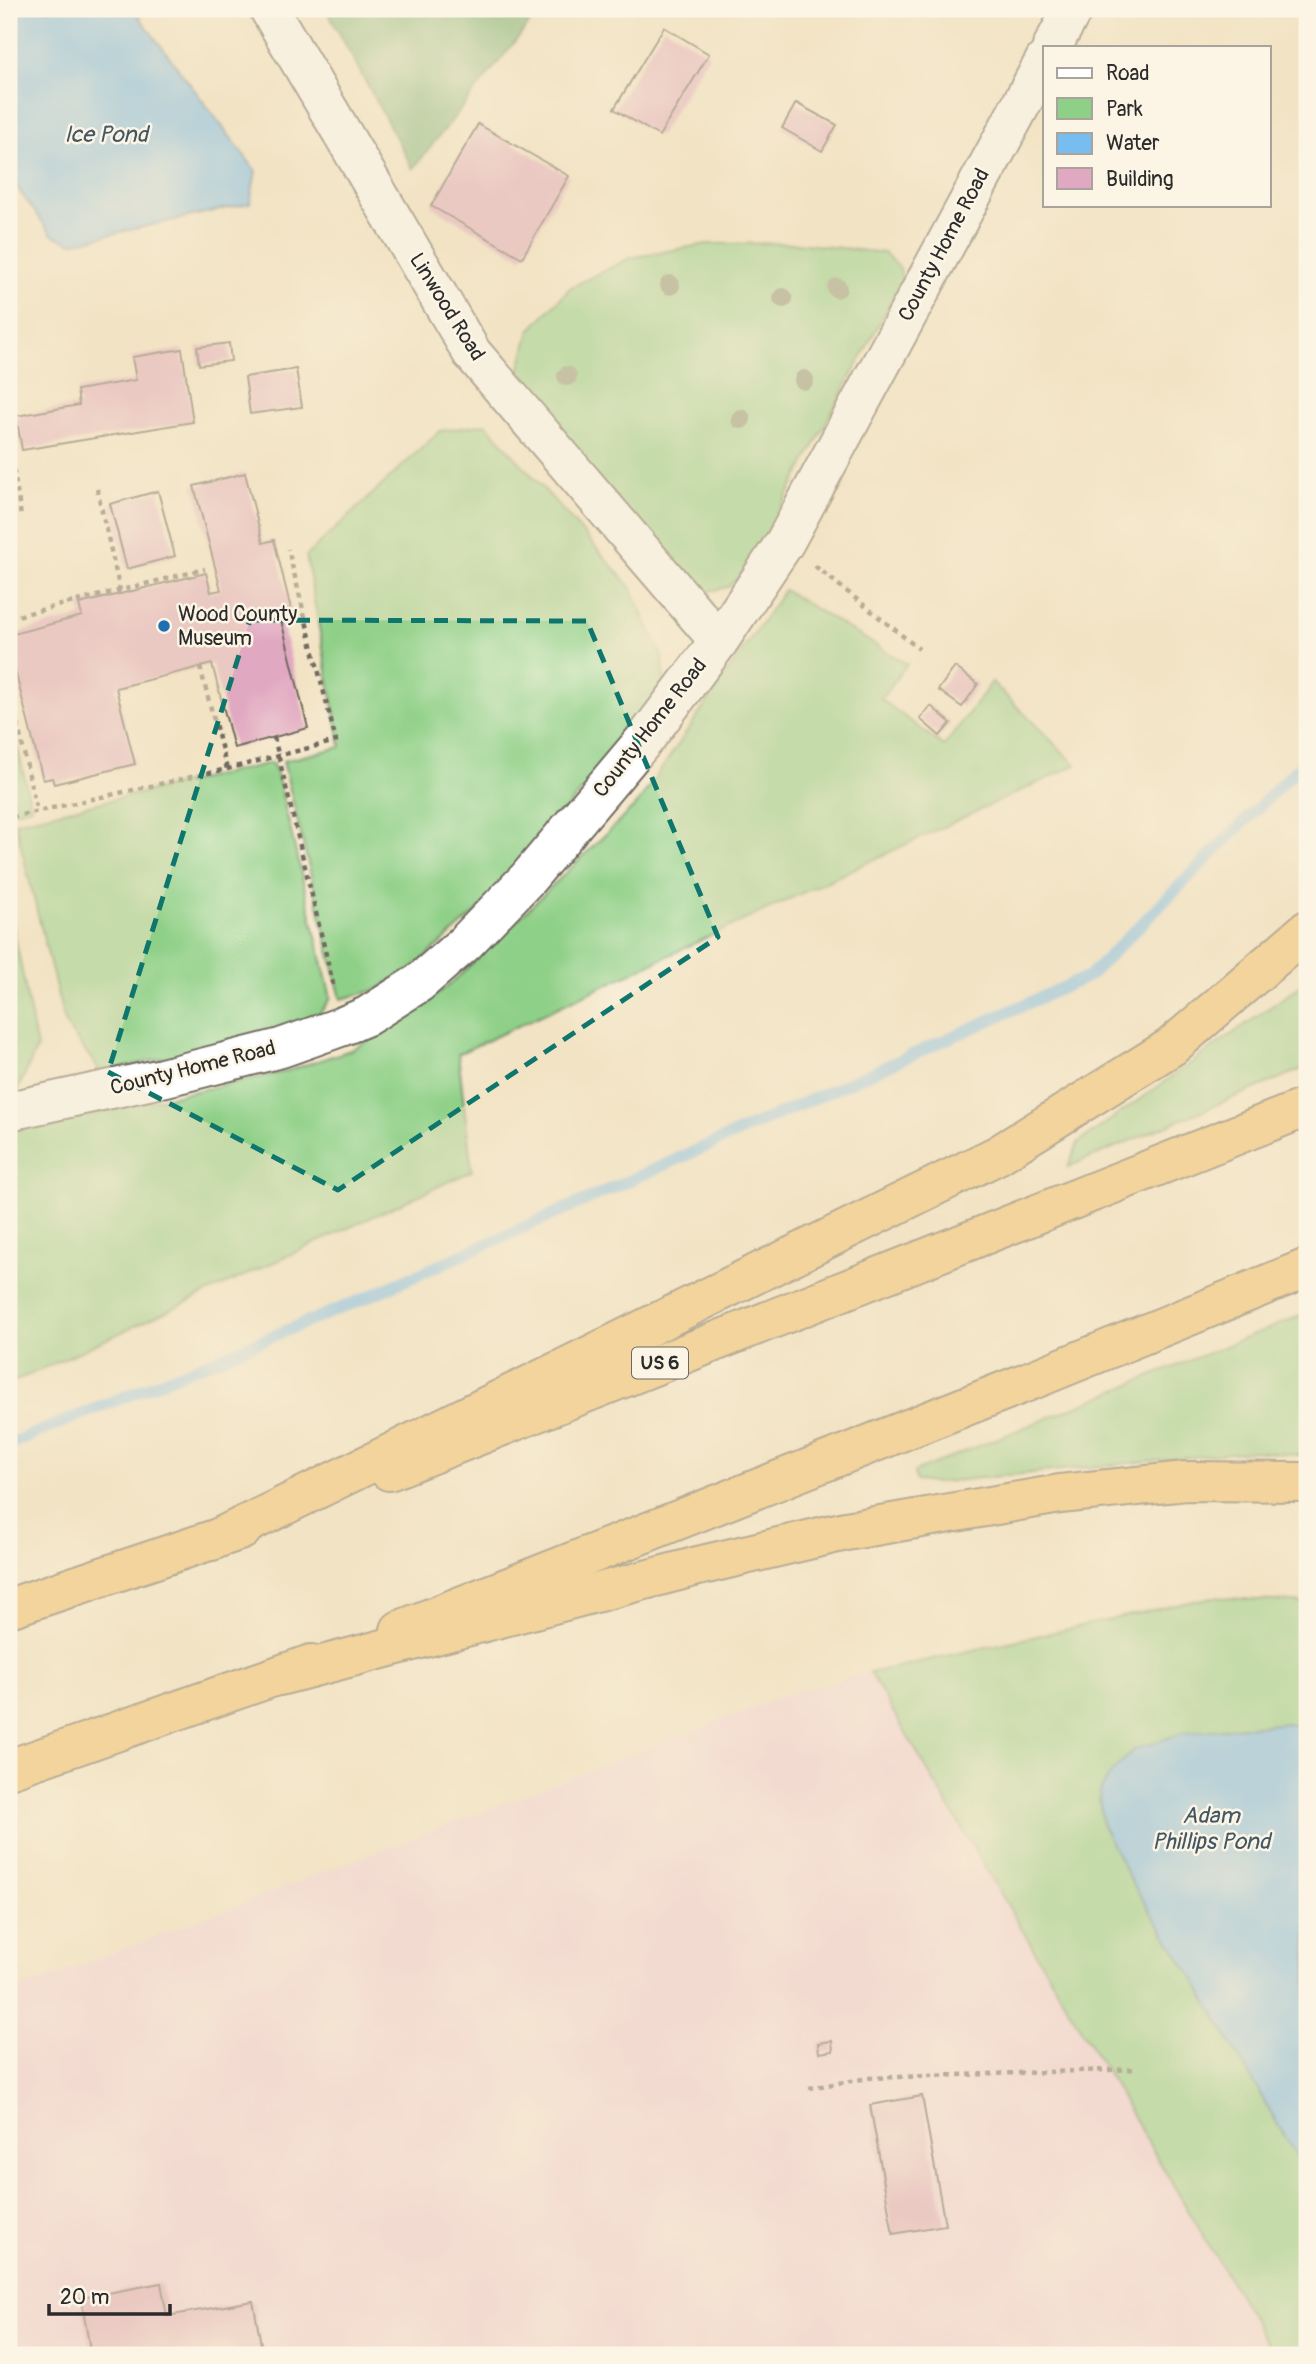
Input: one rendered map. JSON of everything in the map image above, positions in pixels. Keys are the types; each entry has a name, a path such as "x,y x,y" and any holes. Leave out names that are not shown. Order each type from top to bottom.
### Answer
{"highway":[{"path":"212,1541 998,1155 1171,1047 1307,930"},
{"name":"US 6","path":"9,1608 212,1541 1307,1107"},
{"path":"9,1769 280,1676 458,1608 1307,1268"},
{"path":"280,1676 698,1566 846,1531 1060,1494 1186,1481 1307,1482"}],"street":[{"name":"Linwood Road","path":"269,9 472,353 719,641"},
{"path":"1053,46 1073,9"},
{"name":"County Home Road","path":"9,1111 281,1048 343,1027 367,1016 419,983 465,943 528,877 646,738 719,641 785,542 1043,64"}],"path":[{"path":"9,440 21,516"},
{"path":"97,489 120,590"},
{"path":"785,542 919,649"},
{"path":"12,817 227,769 336,741 288,549"},
{"path":"9,618 205,569"},
{"path":"200,667 227,769"},
{"path":"9,685 37,812"},
{"path":"274,737 343,1027"},
{"path":"809,2088 869,2078 1138,2069"}],"highlighted area":[{"path":"250,620 587,621 718,937 338,1190 108,1072"}],"shaded area":[{"path":"870,1673 1274,2355 9,2355 9,1993 796,1691"}],"green space":[{"path":"326,9 541,9 413,169"},
{"path":"797,243 884,253 899,267 903,279 750,566 728,587 701,593 575,454 518,375 530,330 571,287 630,258 706,244"},
{"path":"486,424 631,587 663,659 665,694 480,909 412,969 376,990 341,999 283,761 341,747 306,556 440,431"},
{"path":"784,590 907,664 881,699 944,746 992,682 1076,765 458,1054 472,1171 9,1384 9,1131 284,1072 351,1050 407,1018 454,981 638,803"},
{"path":"9,709 31,807 9,812"},
{"path":"271,763 276,770 331,998 317,1017 228,1044 101,1072 65,1024 15,822"},
{"path":"9,905 37,1048 18,1089 9,1091"},
{"path":"1307,981 1307,1067 1068,1167 1078,1143"},
{"path":"1307,1313 1307,1456 1252,1451 933,1483 916,1481 914,1472"},
{"path":"1212,1597 1307,1603 1307,2355 1274,2355 870,1673"}],"water":[{"name":"Ice Pond","path":"9,9 133,9 256,171 250,203 72,243 52,235 9,177"},
{"name":"Adam Phillips Pond","path":"1286,1723 1307,1727 1307,2175 1196,1982 1132,1883 1102,1825 1099,1792 1112,1772 1133,1750 1183,1733"}],"building":[{"path":"664,27 709,54 659,136 614,109"},
{"path":"796,103 837,125 822,151 782,128"},
{"path":"478,124 569,176 522,258 431,206"},
{"path":"229,343 231,361 199,365 197,347"},
{"path":"182,349 193,422 22,450 16,416 79,405 77,390 136,380 132,357"},
{"path":"296,369 302,407 250,414 245,377"},
{"name":"Wood County Museum","path":"245,473 263,543 274,540 291,609 279,612 308,728 234,748 212,664 116,688 135,764 54,784 52,778 43,780 9,647 9,635 82,616 79,604 206,573 211,592 221,590 194,486"},
{"path":"158,491 175,556 127,569 110,504"},
{"path":"955,667 978,684 962,707 938,690"},
{"path":"931,706 951,723 940,736 920,719"},
{"path":"832,2041 833,2051 819,2053 818,2043"},
{"path":"922,2096 945,2225 893,2234 870,2105"},
{"path":"161,2283 167,2316 253,2301 263,2355 91,2355 81,2298"}],"waterway":[{"path":"9,1444 361,1300 1089,976 1307,759"}],"place":[{"name":"Wood County Museum","path":"164,626"}]}
